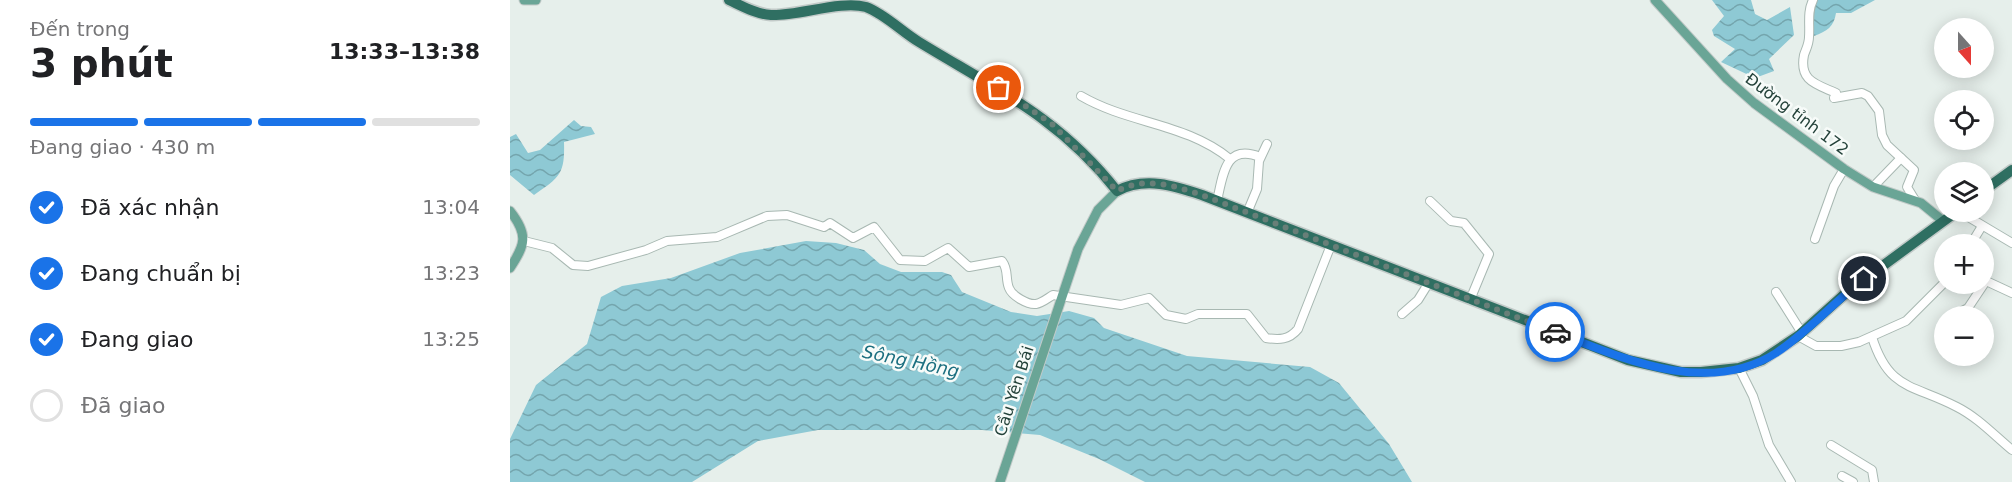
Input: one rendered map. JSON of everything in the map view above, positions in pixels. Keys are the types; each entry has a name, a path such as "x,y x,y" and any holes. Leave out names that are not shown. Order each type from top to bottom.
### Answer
{"highway":[{"path":"729,0 749,9 772,15 838,7 866,7 918,42 1038,112 1106,177 1117,191 1134,184 1170,185 1217,201 1628,360 1655,367 1701,372 1739,368 1775,353 1800,335 1847,292 1942,222"},
{"path":"1994,184 2012,170"}],"main road":[{"path":"524,0 536,0"},
{"name":"Đường tỉnh 172","path":"1655,0 1743,94 1844,169 1873,187 1915,200 1934,214"},
{"name":"Cầu Yên Bái","path":"1000,482 1056,309 1086,228 1107,199 1117,191"},
{"path":"510,212 521,229 524,241 523,248 510,268"}],"street":[{"path":"1813,0 1809,13 1809,42 1803,64 1805,76 1816,86 1835,96 1862,93 1869,96 1879,111 1883,138 1914,170 1907,187 1915,200"},
{"path":"1081,96 1115,113 1153,122 1161,127 1197,137 1230,159"},
{"path":"1247,213 1257,189 1260,157 1266,151 1267,144"},
{"path":"1217,201 1230,159 1238,153 1249,153 1260,157"},
{"path":"1873,187 1901,158"},
{"path":"1815,239 1834,186 1844,169"},
{"path":"1430,201 1451,221 1464,223 1489,254 1470,300"},
{"path":"524,241 552,248 573,265 588,266 646,250 667,241 717,237 755,219 787,215 818,226 824,227 830,223 853,238 874,227 900,260 925,261 948,248 969,267 1002,261 1007,269 1009,289 1014,295 1039,304 1053,295 1121,305 1149,298 1166,315 1186,319 1198,314 1247,314 1266,338 1280,340 1293,335 1298,329 1331,245"},
{"path":"1975,222 2012,243"},
{"path":"1977,234 1982,226"},
{"path":"1402,314 1418,300 1428,284"},
{"path":"1994,284 2012,293"},
{"path":"1776,292 1800,335 1808,343 1827,347 1854,344 1906,321 1934,293"},
{"path":"1872,337 1885,368 1904,386 1958,407 2012,450"},
{"path":"1739,368 1754,396 1769,445 1791,482"},
{"path":"1831,445 1872,470 1874,482"},
{"path":"1842,476 1853,482"}],"water":[{"path":"1712,0 1751,0 1755,14 1767,20 1790,7 1794,35 1769,59 1774,71 1755,78 1721,62 1735,49 1714,36 1712,30 1724,16"},
{"path":"1816,0 1875,0 1851,13 1836,13 1834,22 1829,28 1814,36 1812,21"},
{"path":"574,120 581,126 591,127 595,134 564,142 562,168 559,174 550,184 534,195 510,175 510,137 516,134 528,153 540,150"},
{"name":"Sông Hồng","path":"806,241 836,243 864,250 880,264 901,272 942,272 951,275 962,292 1011,312 1037,316 1069,311 1094,318 1104,328 1187,356 1310,367 1339,383 1389,444 1412,482 1145,482 1099,459 1040,435 982,430 818,430 758,441 692,482 510,482 510,439 536,385 587,344 601,297 622,286 671,278 740,253"}],"way so far":[{"path":"999,88 1038,112 1052,124 1106,177 1117,191 1134,184 1158,184 1170,185 1202,195 1555,332"}],"route":[{"path":"1555,332 1628,360 1655,367 1681,372 1739,368 1775,353 1864,279"}]}
